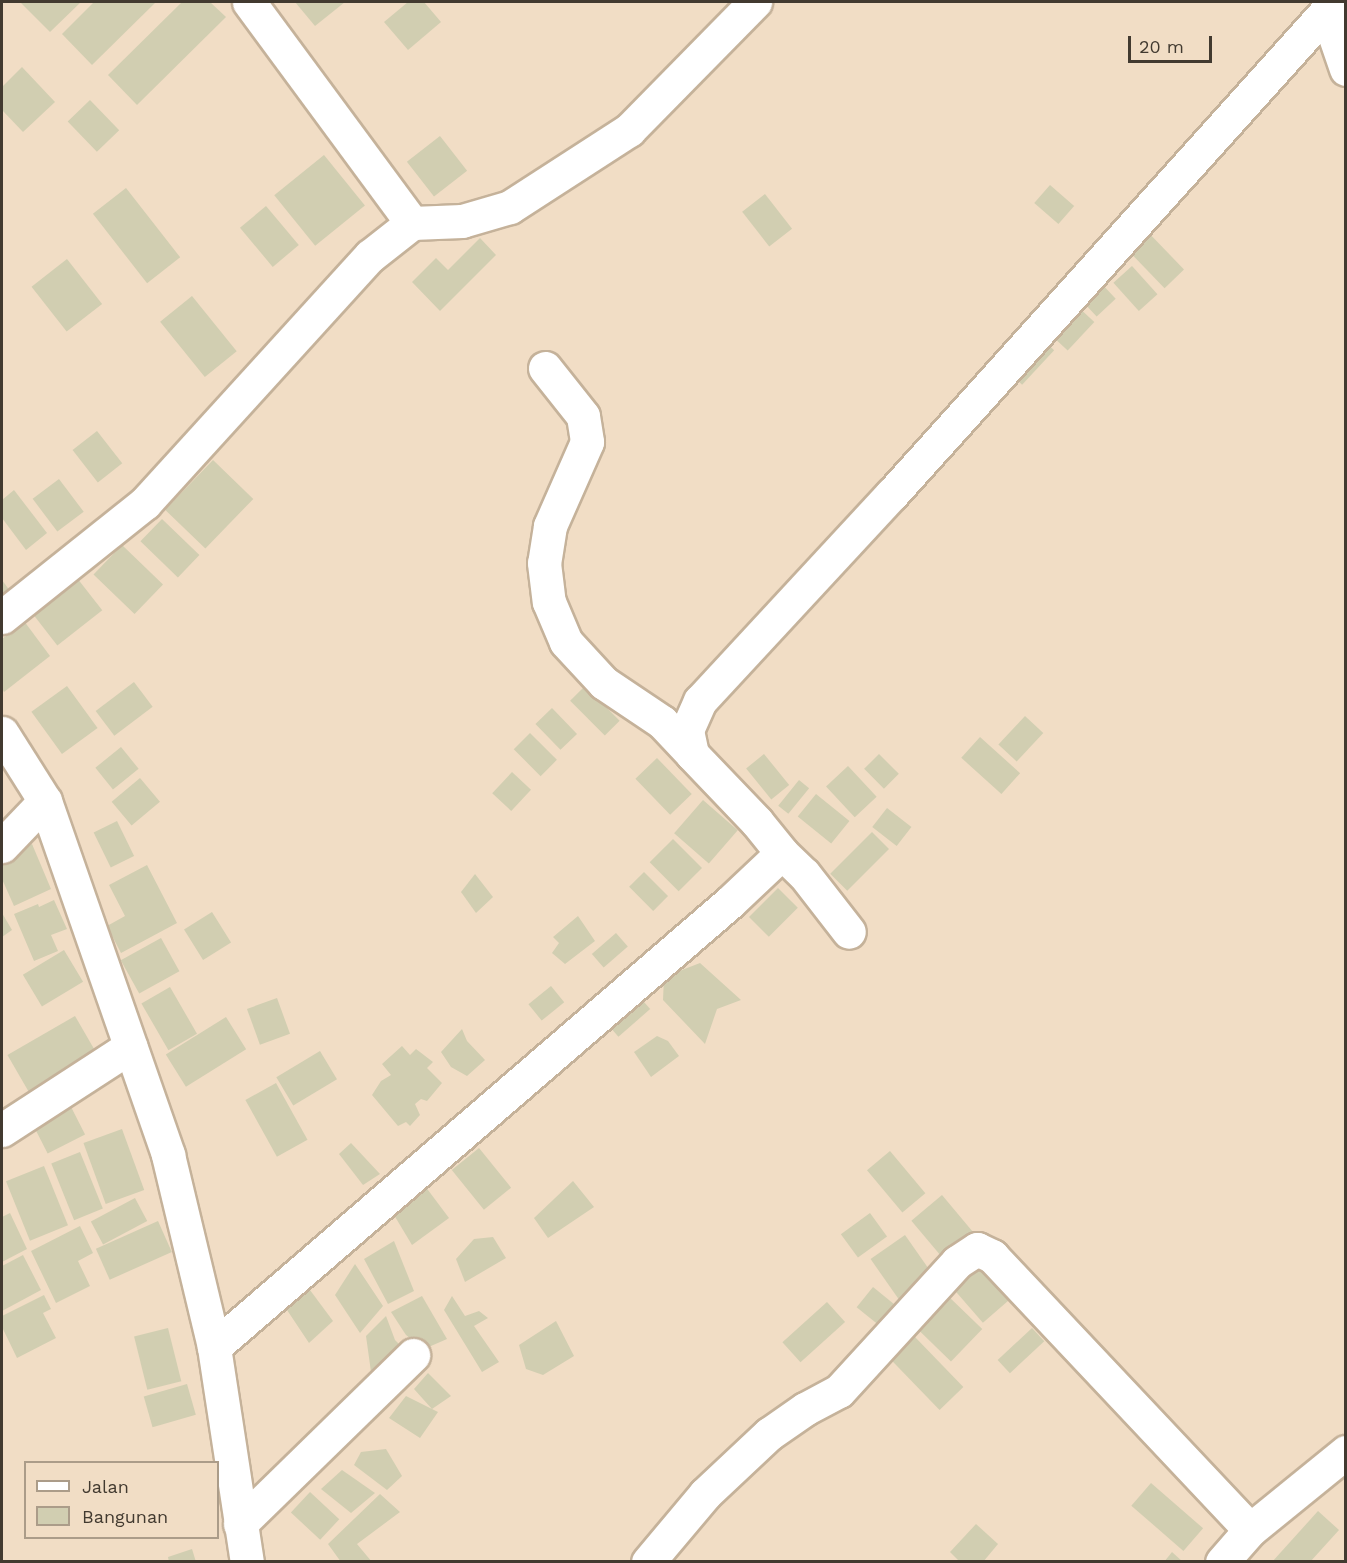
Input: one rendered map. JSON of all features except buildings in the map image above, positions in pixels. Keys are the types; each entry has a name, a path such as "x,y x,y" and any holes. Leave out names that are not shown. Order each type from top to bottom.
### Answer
{"street":[{"path":"249,2 412,223"},
{"path":"2,617 145,503 370,256 412,223 462,221 510,207 629,130 754,2"},
{"path":"1336,2 1334,34 1346,69"},
{"path":"692,754 687,730 693,712 708,690 892,494 1336,2"},
{"path":"545,368 584,416 587,442 550,526 544,563 549,602 566,642 604,683 662,722 804,874 849,932"},
{"path":"2,733 45,801 168,1155 214,1347 247,1562"},
{"path":"2,846 45,801"},
{"path":"214,1347 730,902 782,853"},
{"path":"2,1130 130,1047"},
{"path":"648,1562 705,1494 769,1434 805,1409 839,1391 957,1262 977,1249 992,1256 1250,1530"},
{"path":"240,1524 413,1355"},
{"path":"1222,1562 1250,1530 1346,1452"}]}
